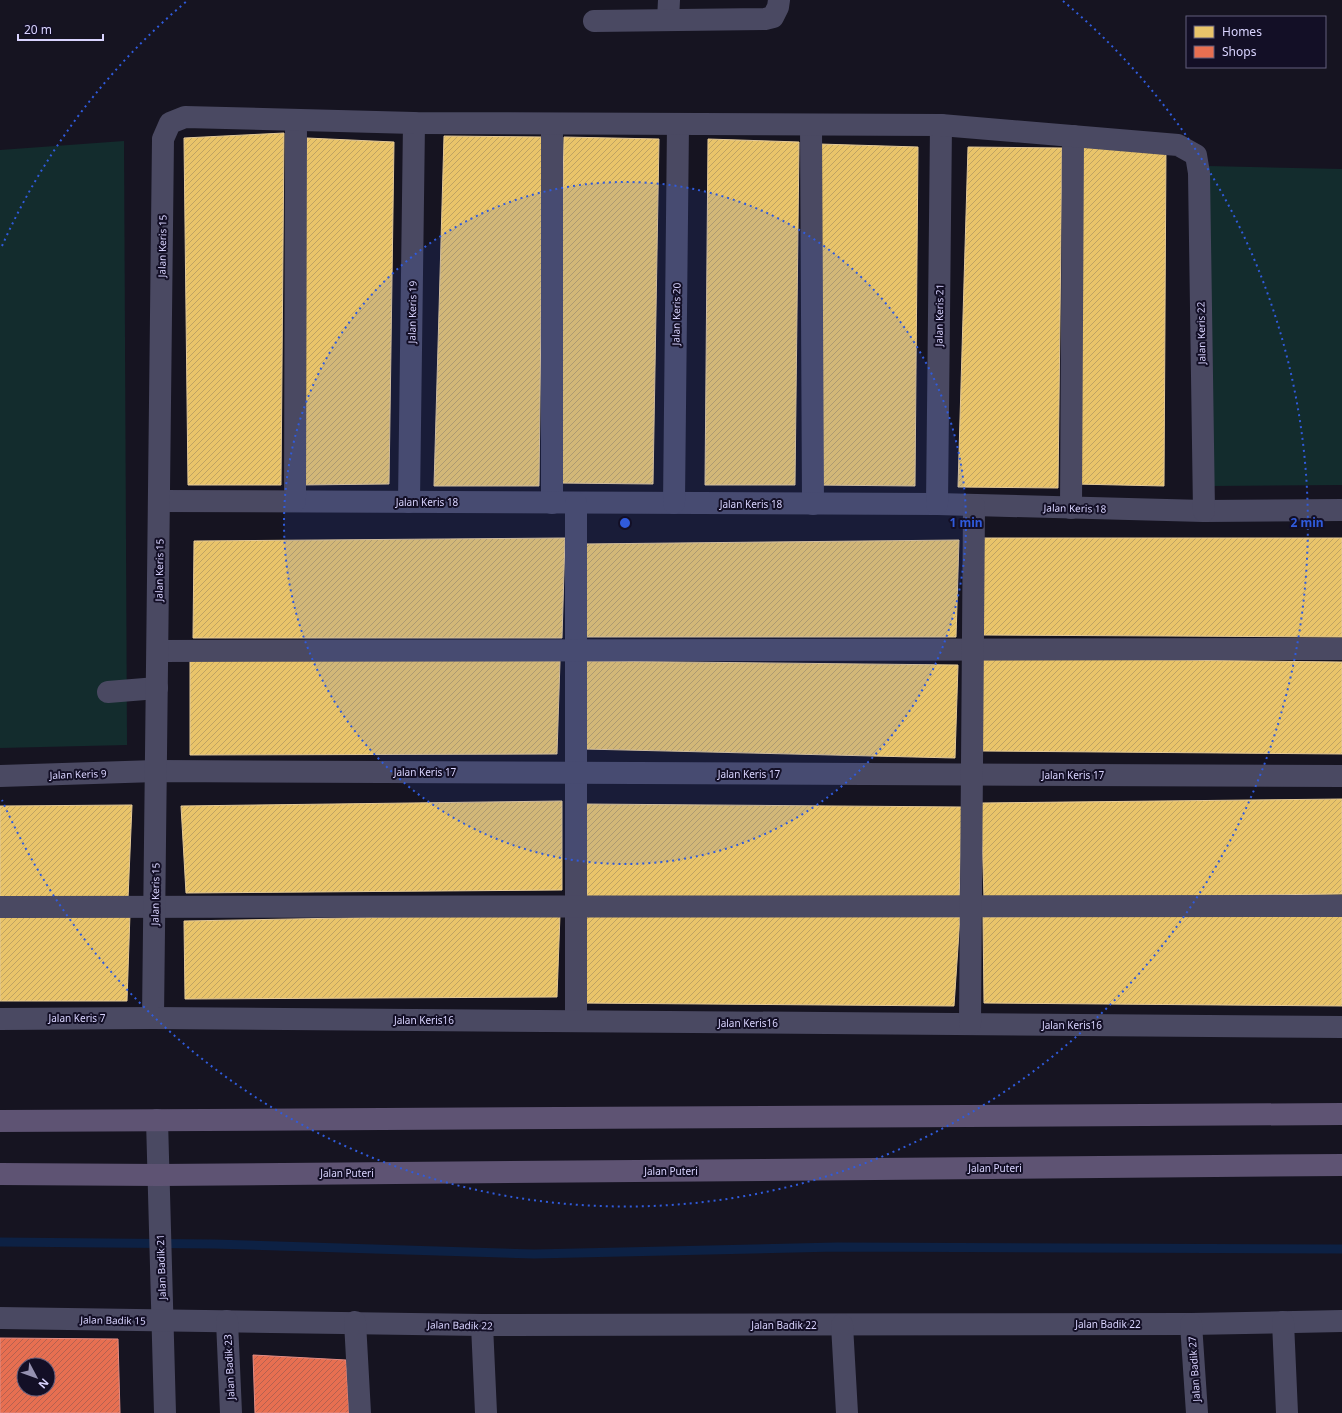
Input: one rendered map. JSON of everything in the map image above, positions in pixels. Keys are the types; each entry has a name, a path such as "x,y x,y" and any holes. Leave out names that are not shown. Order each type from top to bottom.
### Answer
{"main road":[{"path":"0,1121 1342,1114"},
{"name":"Jalan Puteri","path":"0,1174 159,1175 1342,1165"}],"street":[{"path":"594,21 669,10 765,19 773,17 778,8 779,0"},
{"name":"Jalan Keris 15","path":"153,1018 163,139 170,123 185,117 296,120"},
{"path":"295,501 296,120 414,123 941,125 1073,136 1071,508"},
{"name":"Jalan Keris 19","path":"409,502 414,123"},
{"path":"552,124 552,503"},
{"name":"Jalan Keris 20","path":"674,503 678,124"},
{"path":"811,125 813,504"},
{"name":"Jalan Keris 21","path":"937,504 941,125"},
{"name":"Jalan Keris 22","path":"1073,136 1178,144 1196,155 1199,174 1204,511"},
{"name":"Jalan Keris 18","path":"159,500 937,504 1204,511 1342,510"},
{"path":"576,503 576,1021"},
{"path":"970,1024 974,506"},
{"path":"158,651 1342,649"},
{"path":"108,692 157,688"},
{"name":"Jalan Keris 17","path":"156,771 1342,776"},
{"name":"Jalan Keris 9","path":"0,776 156,771"},
{"path":"0,907 1342,906"},
{"name":"Jalan Keris16","path":"153,1018 1342,1027"},
{"name":"Jalan Keris 7","path":"0,1019 153,1018"},
{"name":"Jalan Badik 21","path":"157,1120 165,1413"},
{"name":"Jalan Badik 15","path":"0,1318 227,1321"},
{"name":"Jalan Badik 22","path":"227,1321 482,1325 1191,1324 1342,1321"},
{"name":"Jalan Badik 23","path":"227,1321 231,1413"},
{"path":"355,1322 360,1413"},
{"path":"1283,1322 1287,1413"},
{"name":"Jalan Badik 27","path":"1191,1324 1197,1413"},
{"path":"482,1325 486,1413"},
{"path":"842,1325 847,1413"}],"green space":[{"path":"124,141 127,745 0,748 0,150"},
{"path":"1208,166 1342,169 1342,485 1211,486"}],"building: Homes":[{"path":"284,133 281,485 188,485 184,138"},
{"path":"444,136 543,137 539,486 434,486"},
{"path":"564,137 659,139 653,484 557,483"},
{"path":"307,138 394,142 389,484 300,485"},
{"path":"708,139 799,142 795,485 705,485"},
{"path":"1079,143 1166,144 1164,486 1075,484"},
{"path":"819,144 918,147 915,486 814,485"},
{"path":"968,147 1062,148 1058,488 958,487"},
{"path":"565,538 562,638 193,638 194,541"},
{"path":"982,538 1342,538 1342,637 981,635"},
{"path":"959,540 956,637 581,637 582,544"},
{"path":"980,658 1342,662 1342,754 982,751"},
{"path":"190,659 560,661 557,754 190,755"},
{"path":"585,661 958,665 955,758 584,749"},
{"path":"1342,799 1342,894 984,898 981,803"},
{"path":"562,801 562,890 186,893 181,806"},
{"path":"585,804 962,807 959,901 587,898"},
{"path":"132,805 128,899 0,899 0,806"},
{"path":"130,913 127,1001 0,1001 0,915"},
{"path":"560,914 557,997 185,999 184,921"},
{"path":"583,914 960,917 954,1006 579,1003"},
{"path":"1342,915 1342,1006 984,1003 983,917"}],"building: Shops":[{"path":"0,1338 118,1339 120,1413 0,1413"},
{"path":"253,1355 346,1360 349,1413 255,1413"}],"waterway":[{"path":"0,1242 214,1244 534,1254 837,1247 1342,1249"}]}
